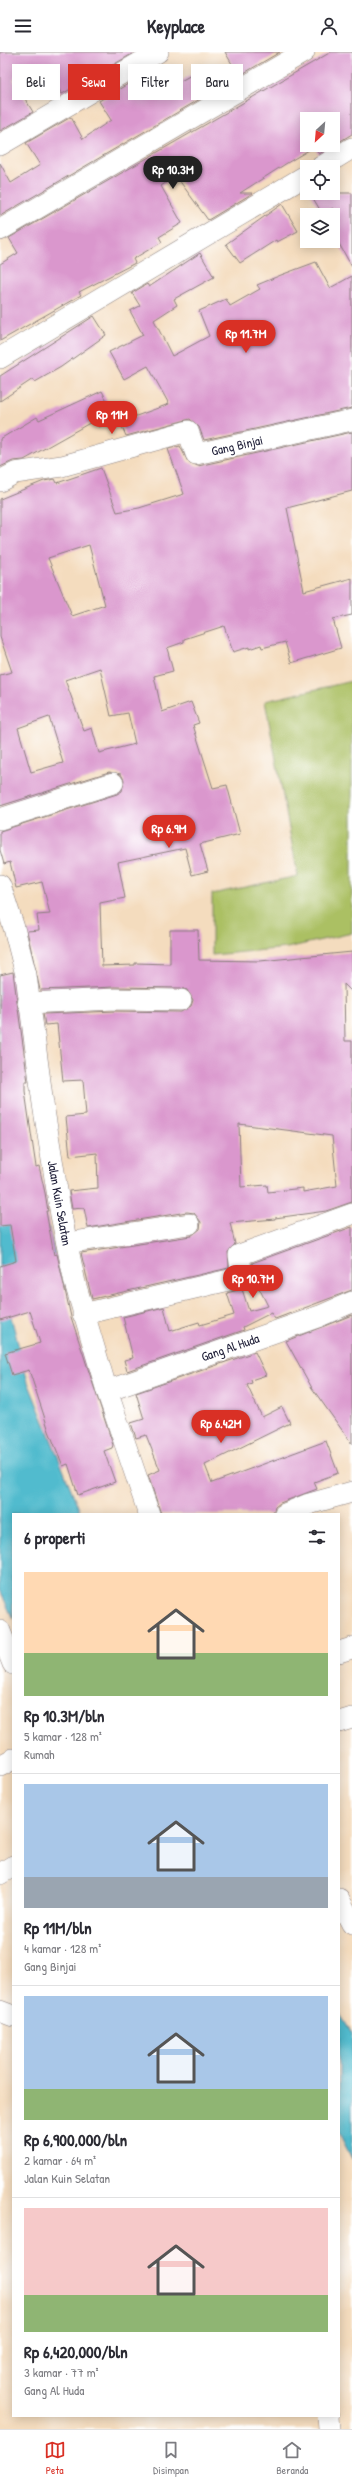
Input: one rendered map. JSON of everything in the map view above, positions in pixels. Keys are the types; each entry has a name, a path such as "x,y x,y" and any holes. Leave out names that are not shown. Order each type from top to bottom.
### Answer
{"street":[{"path":"0,145 158,52"},
{"path":"0,230 304,52"},
{"path":"332,160 352,148"},
{"path":"0,358 300,179"},
{"name":"Gang Binjai","path":"0,481 15,473 62,466 188,431 196,454 352,420"},
{"path":"0,819 113,783"},
{"name":"Jalan Kuin Selatan","path":"0,885 14,928 26,975 28,1003 67,1243 83,1314 107,1391 149,1513"},
{"path":"28,1003 115,999 181,1000"},
{"path":"83,1314 242,1276 239,1255 352,1214"},
{"path":"67,1243 189,1224"},
{"name":"Gang Al Huda","path":"107,1391 320,1316 352,1302"},
{"path":"287,1513 309,1504 352,1492"},
{"path":"0,1631 12,1661"},
{"path":"340,1652 352,1648"},
{"path":"340,1722 352,1718"},
{"path":"0,1766 12,1760"},
{"path":"0,1874 12,1867"},
{"path":"340,1901 352,1924"},
{"path":"0,2011 12,2016"},
{"path":"328,2417 329,2429"}],"green space":[{"path":"352,681 352,933 287,948 212,955 212,894 298,876 265,701"}],"water":[{"path":"0,980 30,1143 58,1268 9,1309 28,1382 81,1513 12,1513 12,1617 0,1590"},
{"path":"340,2015 352,2033 352,2159 340,2135"}],"building":[{"path":"0,52 131,52 132,54 114,64 68,64 68,91 62,94 60,91 60,64 12,64 12,100 26,100 33,112 0,131"},
{"path":"225,52 280,52 243,74 243,64 232,64"},
{"path":"331,52 352,52 352,134 340,141 340,112 300,112 300,152 306,152 240,193 253,193 208,220 176,176 161,186 182,223 159,237 162,242 133,259 135,263 79,292 81,295 0,341 0,264 18,253 9,238"},
{"path":"191,75 191,100 198,100 0,216 0,163 11,183 40,165 26,143 71,117 83,139 111,120 99,101 120,100 120,89 128,84 128,100 183,100 183,80"},
{"path":"340,193 352,193 352,267 340,246 340,208 319,208 314,200 340,200"},
{"path":"282,204 298,231 277,242 276,240 240,263 226,244"},
{"path":"200,253 214,277 174,299 177,305 154,320 172,356 209,336 199,311 226,299 230,306 260,289 257,285 316,262 330,288 352,276 352,408 204,440 199,427 190,419 126,436 120,422 169,404 148,366 124,379 109,352 143,335 130,311 140,306 132,293 147,284 149,287"},
{"path":"94,316 106,335 61,367 35,382 33,379 0,401 0,376"},
{"path":"102,391 116,419 99,427 95,420 24,460 13,461 0,467 0,439 37,417 39,420"},
{"path":"352,432 352,491 287,508 304,591 352,578 352,615 333,619 341,648 291,663 285,642 262,648 261,645 249,649 249,647 233,652 224,626 184,639 184,642 167,648 173,671 154,676 162,712 191,702 199,723 193,725 213,788 227,785 240,834 200,844 208,871 192,875 185,848 118,862 125,898 100,903 102,966 135,965 135,963 170,964 170,930 198,930 199,960 260,961 352,952 352,992 344,984 345,1041 352,1041 352,1202 326,1211 275,1219 230,1223 235,1244 228,1252 229,1268 92,1299 81,1253 191,1236 200,1229 201,1222 194,1213 187,1212 88,1228 84,1208 72,1209 69,1191 98,1188 97,1153 70,1156 66,1117 86,1115 83,1080 63,1081 57,1024 45,1025 43,1014 115,1011 181,1012 191,1006 193,1000 187,990 181,988 114,987 40,990 27,931 39,930 37,915 50,914 42,882 16,888 10,862 4,864 0,850 0,831 117,794 122,791 124,780 121,774 109,772 0,806 0,675 12,672 0,637 0,499 44,481 55,479 57,483 101,468 117,512 139,508 184,494 168,449 180,446 188,462 198,466","holes":["89,545 105,605 72,616 48,558","100,668 111,716 128,713 135,744 99,753 92,728 84,731 65,680","49,717 63,763 31,772 18,728","239,1124 332,1136 337,1186 303,1192 303,1188 268,1192 267,1185 241,1187"]},
{"path":"13,972 28,1082 25,1082 25,1091 31,1133 36,1167 39,1166 45,1193 48,1211 46,1211 54,1255 57,1254 71,1317 113,1445 112,1448 104,1451 115,1482 78,1495 68,1464 63,1466 49,1431 29,1370 12,1375 5,1353 40,1343 30,1311 0,1320 0,1266 16,1261 10,1225 0,1226 0,975"},
{"path":"352,1227 352,1290 275,1319 271,1313 243,1327 244,1330 127,1371 124,1360 133,1358 123,1317 164,1307 170,1331 199,1322 200,1325 234,1315 227,1293 242,1289 249,1311 268,1306 254,1278 252,1263"},
{"path":"352,1315 352,1444 312,1388 286,1341"},
{"path":"255,1352 266,1375 251,1380 252,1383 247,1385 262,1417 282,1407 290,1423 205,1465 212,1483 326,1441 338,1473 314,1482 317,1489 280,1503 275,1507 273,1513 161,1513 148,1475 160,1470 146,1435 136,1438 131,1423 144,1419 136,1393"}]}
